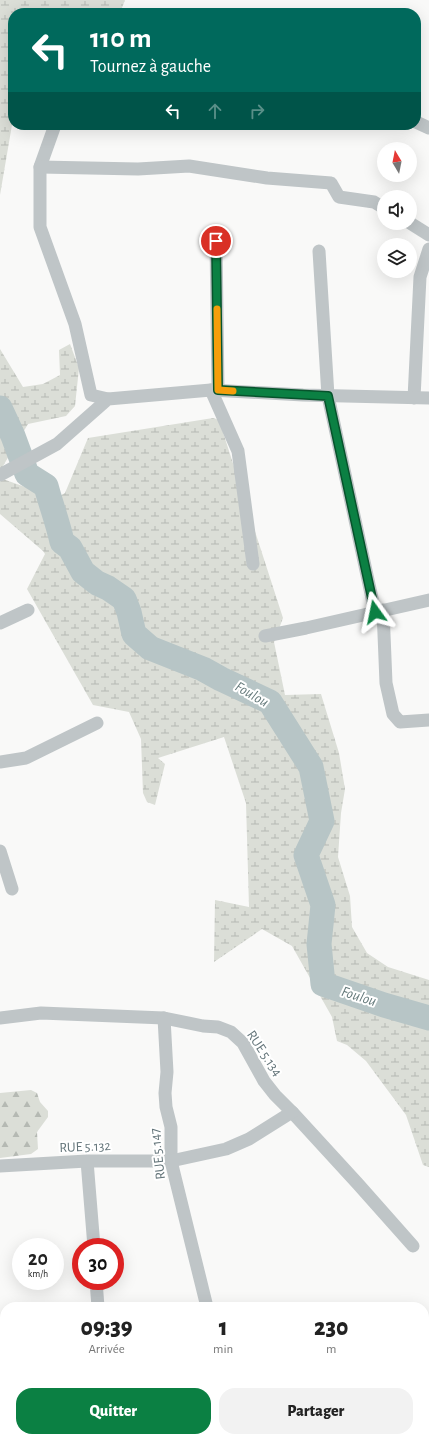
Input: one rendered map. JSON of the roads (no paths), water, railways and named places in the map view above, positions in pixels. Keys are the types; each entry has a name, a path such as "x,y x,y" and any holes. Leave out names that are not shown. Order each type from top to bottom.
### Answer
{"street":[{"path":"53,130 40,167 40,227 75,324 91,395 108,399 214,390 328,396 429,398"},
{"path":"40,167 138,169 189,166 267,178 331,183 339,197 374,202 377,204"},
{"path":"417,227 429,235"},
{"path":"216,241 214,390 238,451 253,564"},
{"path":"414,398 420,277 429,248"},
{"path":"319,251 328,396 379,611 386,683 393,714 400,722 429,720"},
{"path":"0,475 57,444 108,399"},
{"path":"265,636 429,600"},
{"path":"0,623 28,610"},
{"path":"0,762 26,758 97,723"},
{"path":"0,851 12,889"},
{"name":"RUE 5.134","path":"0,1018 41,1013 164,1018 204,1026 218,1027 231,1032 242,1042 275,1095 413,1246"},
{"name":"RUE 5.147","path":"164,1018 167,1072 165,1093 166,1107 172,1127 171,1161 207,1302"},
{"name":"RUE 5.132","path":"0,1166 87,1161 171,1161 226,1149 249,1139 292,1112"},
{"path":"87,1161 93,1238"},
{"path":"97,1290 98,1302"}],"waterway":[{"name":"Foulou","path":"0,408 13,436 27,474 46,486 62,542 70,548 83,572 97,583 108,588 124,599 129,612 134,634 150,648 203,669 270,702 311,767 322,821 306,855 323,905 319,944 323,984 384,1005 429,1018"}]}
